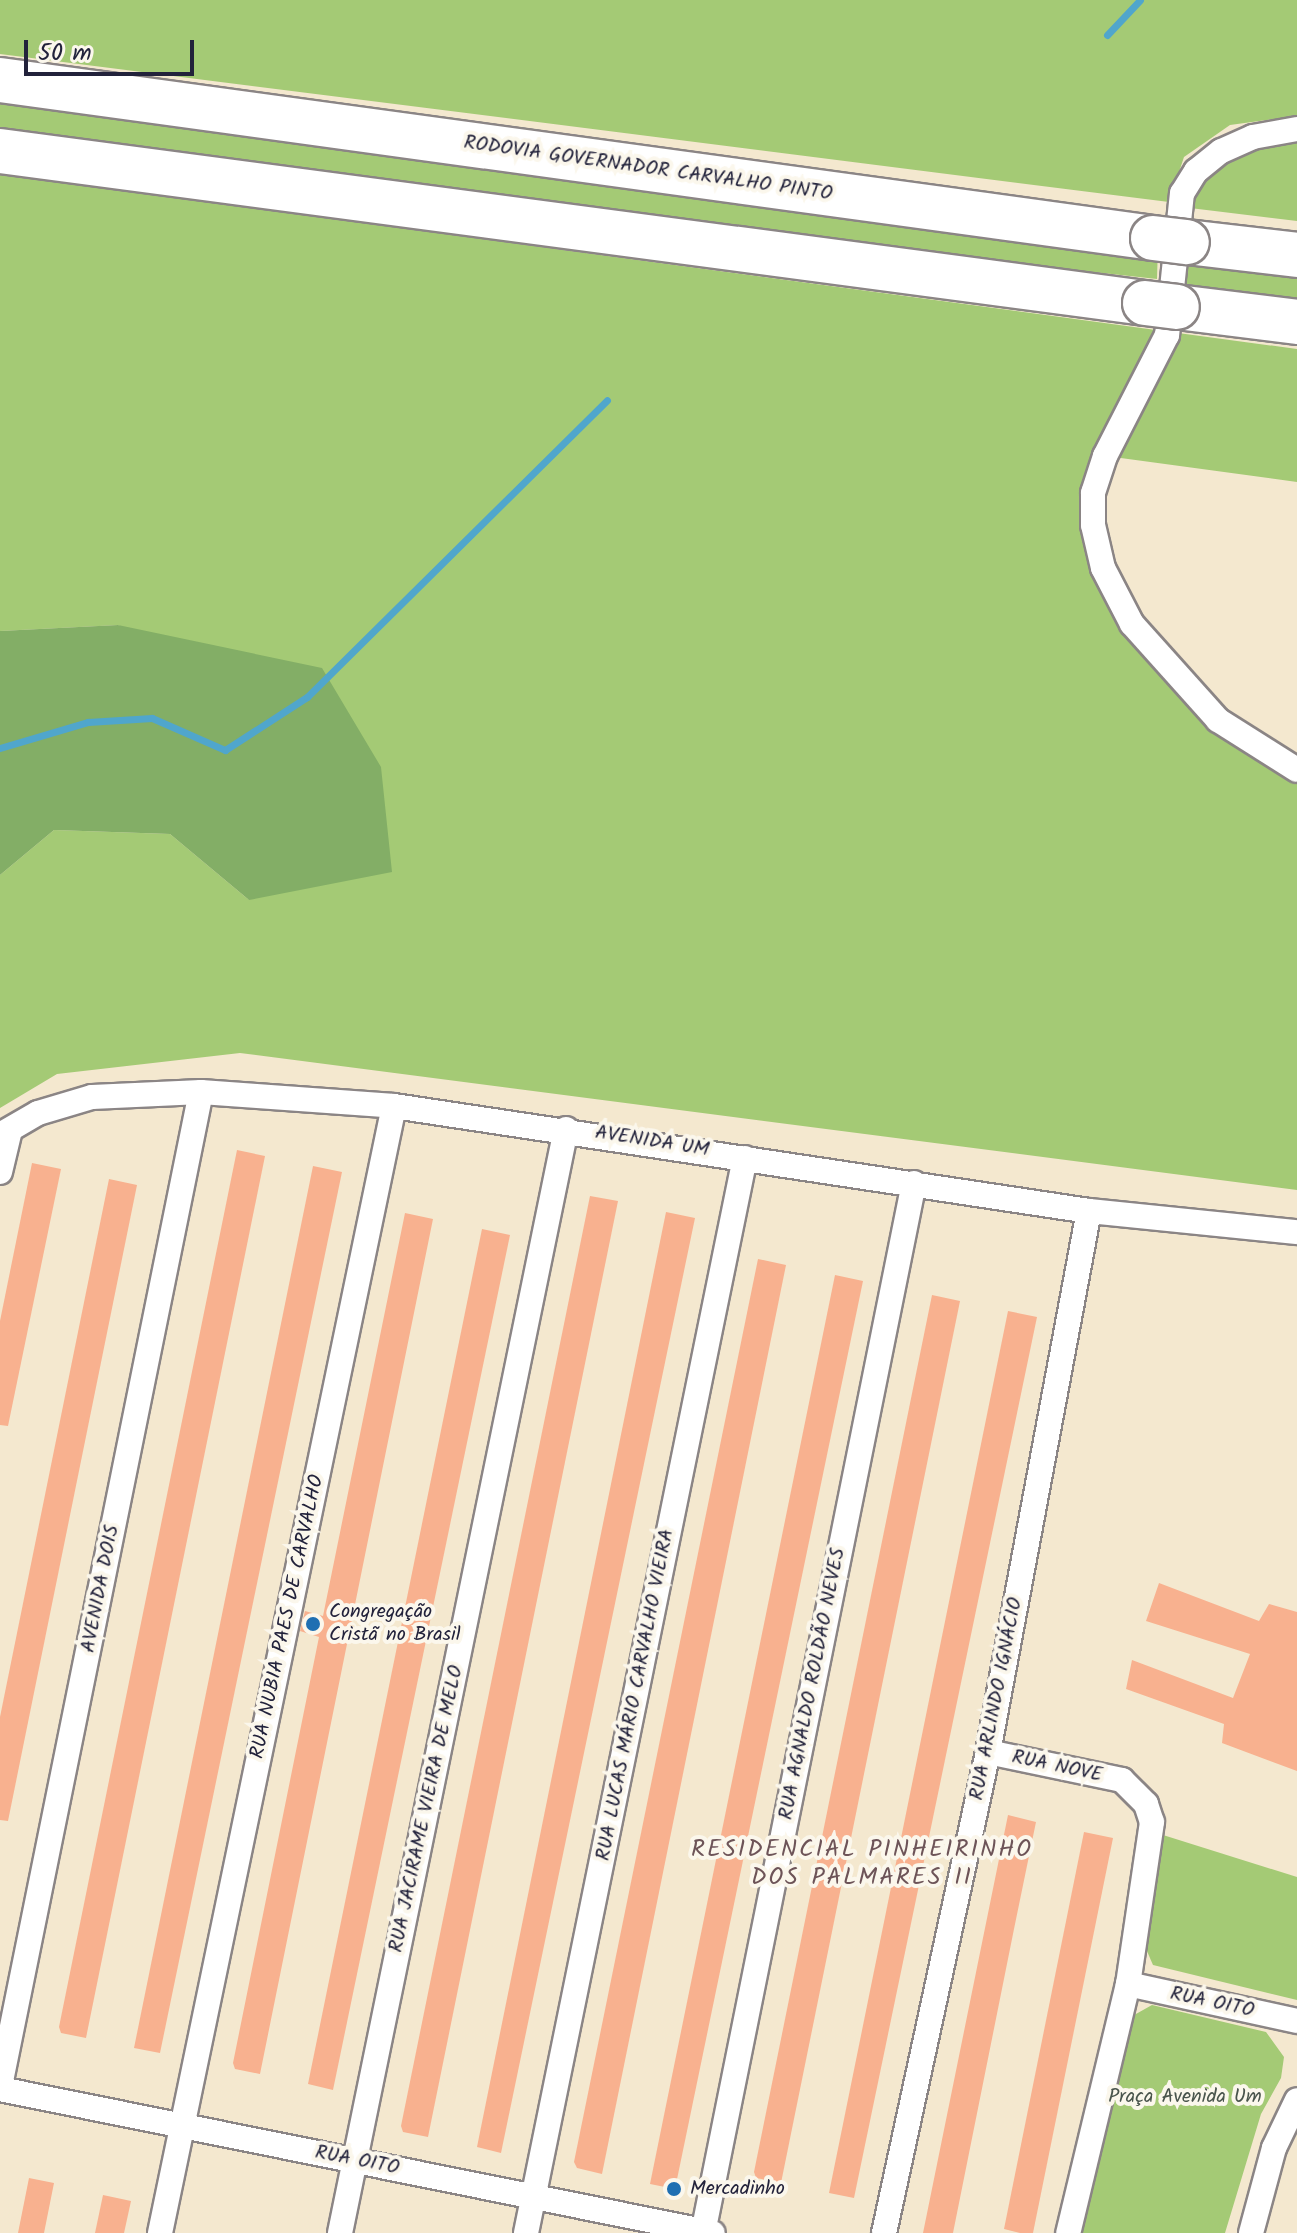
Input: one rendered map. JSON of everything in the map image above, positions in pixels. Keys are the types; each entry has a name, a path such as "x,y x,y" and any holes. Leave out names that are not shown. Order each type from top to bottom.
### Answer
{"highway":[{"name":"RODOVIA GOVERNADOR CARVALHO PINTO","path":"0,80 1297,255"},
{"path":"0,151 1297,322"}],"street":[{"path":"1297,129 1253,137 1221,151 1196,171 1182,193 1167,335 1105,456 1093,493 1093,525 1103,568 1132,624 1218,720 1297,770"},
{"name":"AVENIDA UM","path":"5,1132 70,1101 201,1092 394,1106 566,1129 1089,1211 1297,1232"},
{"name":"AVENIDA DOIS","path":"0,2087 201,1092"},
{"name":"RUA NUBIA PAES DE CARVALHO","path":"160,2233 394,1106"},
{"name":"RUA JACIRAME VIEIRA DE MELO","path":"340,2233 566,1129"},
{"path":"0,1172 5,1132"},
{"name":"RUA LUCAS MÁRIO CARVALHO VIEIRA","path":"526,2233 745,1158"},
{"name":"RUA AGNALDO ROLDÃO NEVES","path":"706,2232 914,1183"},
{"name":"RUA ARLINDO IGNÁCIO","path":"884,2233 988,1752 1089,1211"},
{"name":"RUA NOVE","path":"988,1752 1122,1780 1146,1804 1152,1822 1128,1984"},
{"path":"1068,2233 1128,1984"},
{"name":"RUA OITO","path":"1128,1984 1297,2021"},
{"name":"RUA OITO","path":"0,2087 706,2232"},
{"path":"1251,2233 1274,2148 1297,2100"}],"green space":[{"path":"0,0 1297,0 1297,116 1230,125 1184,157 1169,202 0,54"},
{"path":"0,97 1158,245 1157,279 859,246 0,136"},
{"path":"1297,134 1297,221 1190,208 1188,197 1214,163"},
{"path":"0,174 1297,349 1297,482 1106,456 1093,493 1122,628 1176,691 1297,770 1297,1190 240,1053 57,1074 0,1108 0,875 54,830 170,834 249,900 119,625 0,631"},
{"path":"1189,250 1297,263 1297,298 1184,284"},
{"path":"118,625 322,668 381,767 392,872 249,900 170,834 54,830 0,875 0,631"},
{"path":"1163,1835 1297,1877 1297,2000 1153,1965 1140,1935"},
{"name":"Praça Avenida Um","path":"1152,2005 1266,2032 1284,2057 1281,2078 1261,2114 1225,2233 1076,2233 1127,2019"}],"building":[{"path":"237,1150 265,1156 86,2038 61,2033 59,2027"},
{"path":"32,1163 61,1169 8,1426 0,1425 0,1321"},
{"path":"313,1166 342,1172 160,2053 134,2048"},
{"path":"109,1179 137,1185 8,1821 0,1820 0,1717"},
{"path":"590,1196 618,1201 428,2137 403,2132 401,2126"},
{"path":"666,1212 695,1218 501,2153 477,2147"},
{"path":"405,1213 433,1219 260,2074 235,2069 233,2063 319,1637 300,1631 305,1611 323,1616"},
{"path":"482,1229 510,1235 333,2090 308,2084"},
{"path":"758,1259 786,1265 602,2174 577,2168 574,2162"},
{"path":"835,1275 863,1281 675,2189 650,2184"},
{"path":"932,1295 960,1301 781,2183 756,2178 754,2172"},
{"path":"1008,1311 1037,1317 854,2198 829,2193"},
{"path":"1159,1583 1259,1621 1269,1604 1297,1612 1297,1771 1222,1743 1224,1724 1126,1689 1132,1660 1233,1698 1250,1654 1146,1621"},
{"path":"1008,1815 1036,1822 953,2233 923,2233"},
{"path":"1084,1832 1113,1838 1033,2233 1020,2233 1004,2229"},
{"path":"29,2178 54,2183 44,2233 18,2233"},
{"path":"103,2195 131,2201 124,2233 95,2233"}],"waterway":[{"path":"1107,35 1140,0"},
{"path":"0,748 88,722 152,718 225,750 307,697 607,400"}],"place":[{"name":"Congregação Cristã no Brasil","path":"313,1624"},
{"name":"Mercadinho","path":"674,2189"}],"district":[{"name":"RESIDENCIAL PINHEIRINHO DOS PALMARES II","path":"862,1864"}]}
